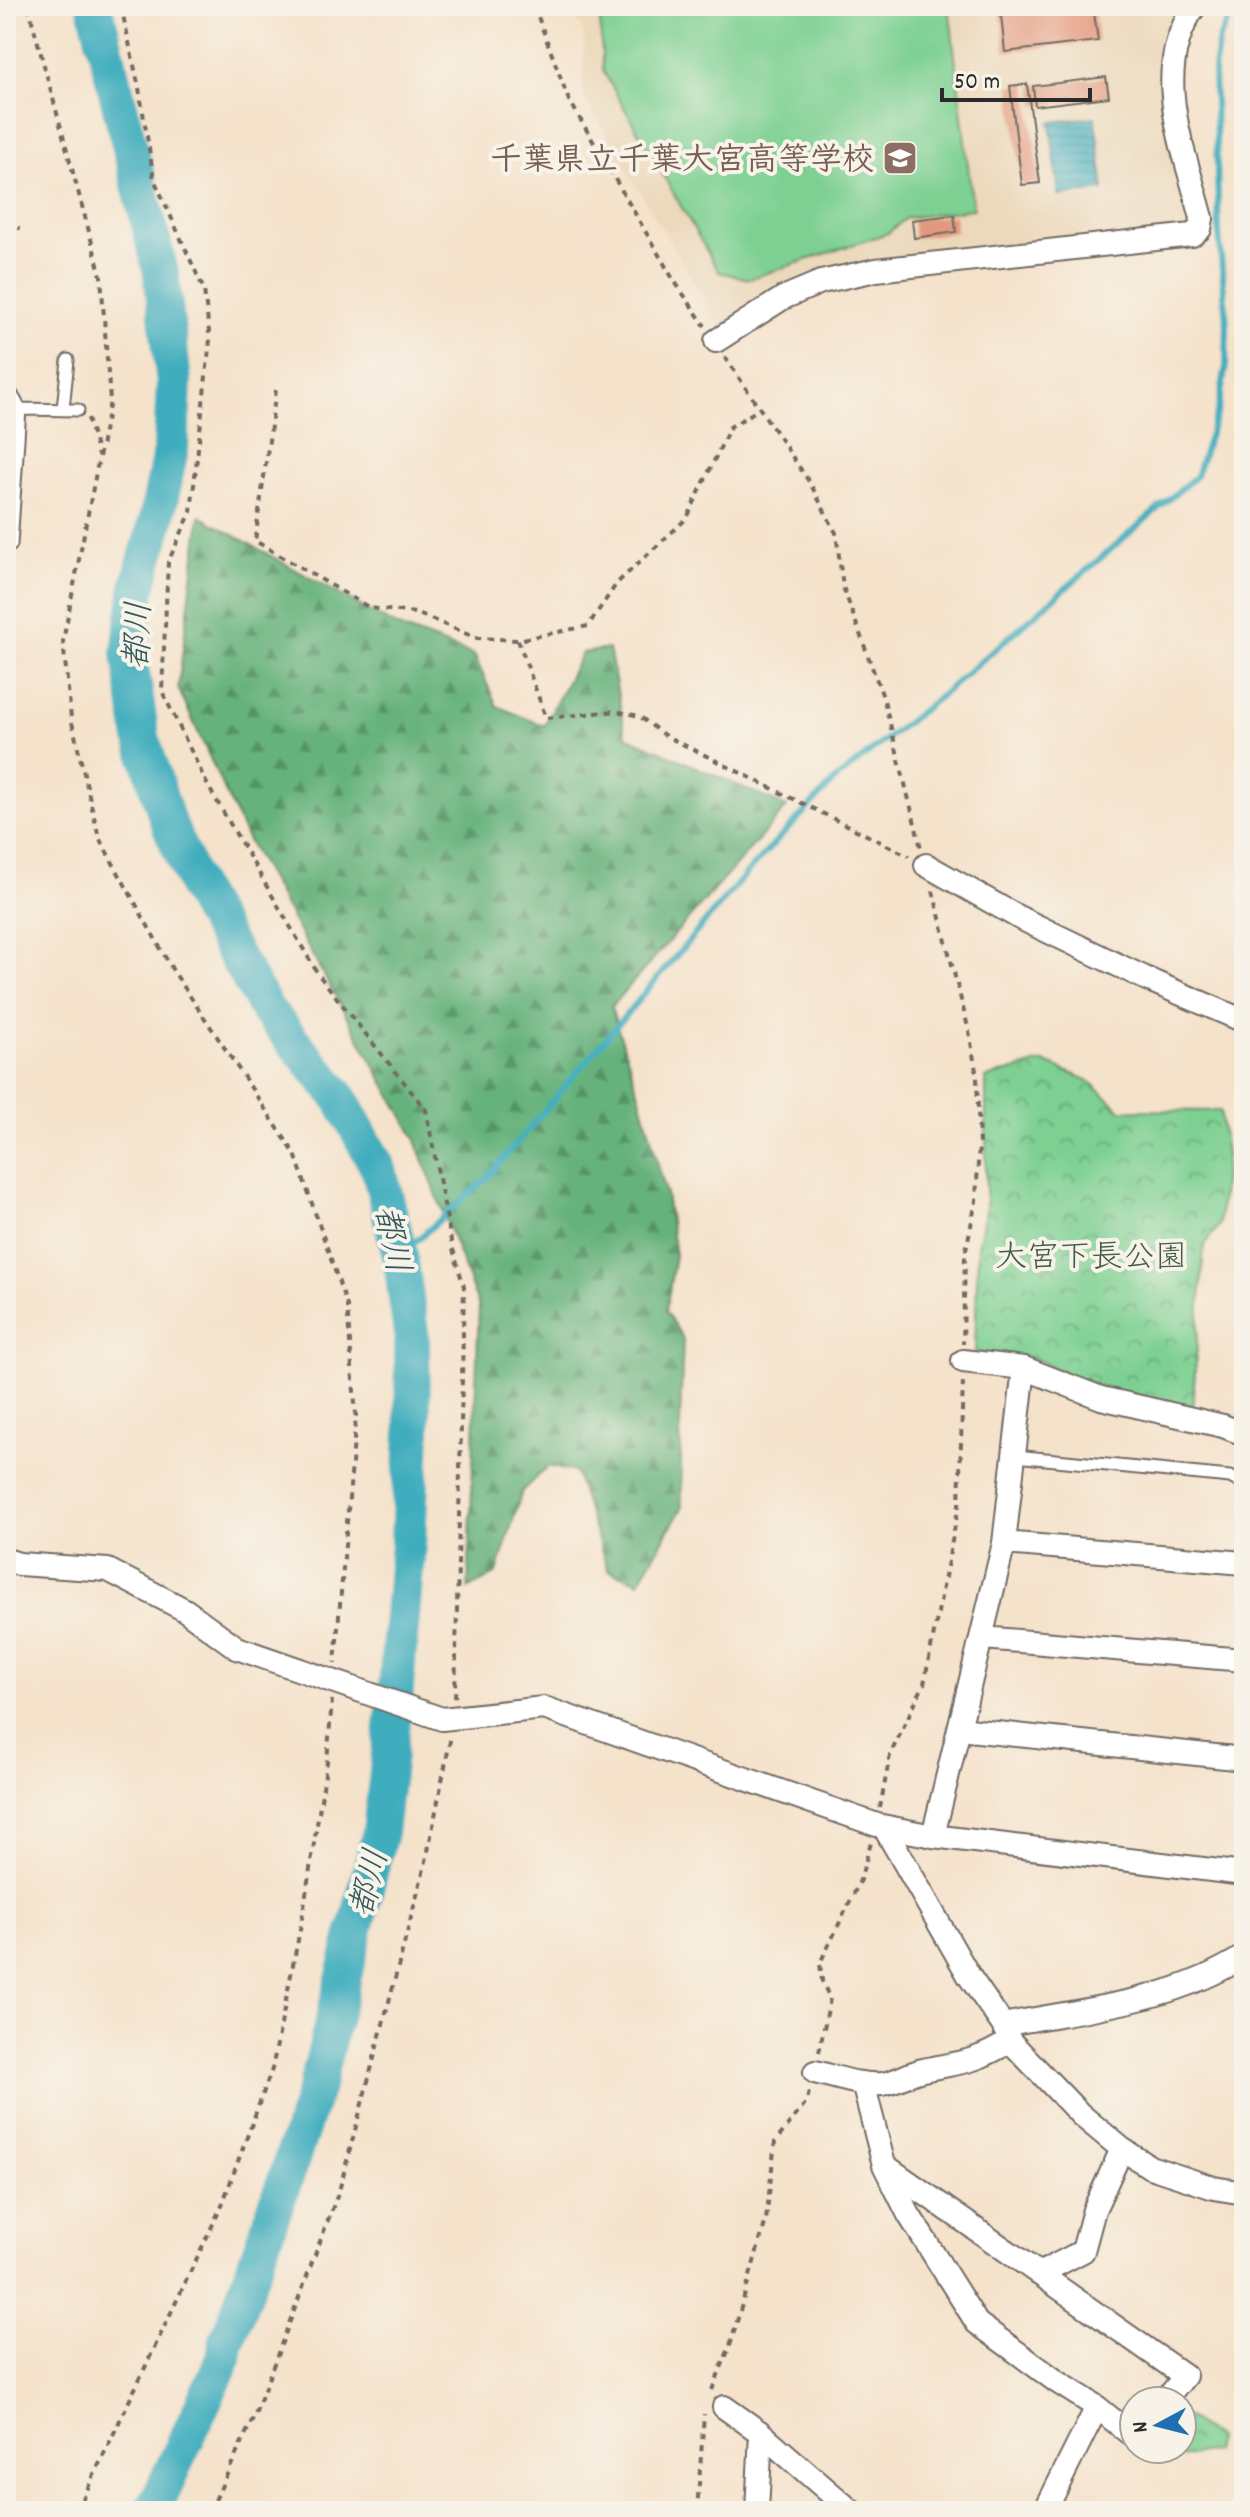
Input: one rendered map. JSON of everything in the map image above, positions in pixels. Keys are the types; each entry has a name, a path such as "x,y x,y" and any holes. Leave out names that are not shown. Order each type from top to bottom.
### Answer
{"street":[{"path":"716,341 783,298 835,279 876,270 1192,235 1200,229 1202,218 1170,80 1175,50 1185,21 1195,6"},
{"path":"926,865 1018,917 1149,980 1244,1021"},
{"path":"963,1361 1024,1368 1101,1398 1223,1426 1244,1434"},
{"path":"933,1836 1004,1543 1024,1368"},
{"path":"1004,1543 1244,1563"},
{"path":"6,1560 19,1564 108,1570 185,1610 237,1648 448,1719 544,1708 881,1826 933,1836 1244,1874"},
{"path":"983,1638 1244,1660"},
{"path":"959,1729 1244,1759"},
{"path":"881,1826 1006,2033 1081,2115 1122,2149 1150,2167 1214,2188 1244,2193"},
{"path":"815,2072 863,2083 883,2084 921,2070 953,2066 984,2057 1006,2033 1203,1980 1244,1956"},
{"path":"863,2083 884,2165 909,2215 977,2323 1118,2424"},
{"path":"1039,2274 1083,2251 1094,2210 1122,2149"},
{"path":"884,2165 1185,2376 1178,2385"},
{"path":"713,2405 761,2433 851,2511"},
{"path":"1045,2511 1097,2407"},
{"path":"757,2511 761,2433"}],"lane":[{"path":"63,409 68,360"},
{"path":"6,394 11,393 20,409 11,545"},
{"path":"20,409 78,410"},
{"path":"1015,1456 1230,1477 1244,1484"}],"path":[{"path":"28,6 101,276 110,401 63,641 71,718 99,838 172,969 295,1154 347,1306 356,1416 327,1762 301,1925 272,2069 222,2205 77,2511"},
{"path":"121,6 154,179 204,290 210,340 191,512 168,562 162,691 208,786 318,974 426,1110 452,1246 464,1287 448,1719 426,1861 339,2191 255,2414 210,2511"},
{"path":"534,6 568,98 673,279 810,483 836,533 843,587 884,700 926,865"},
{"path":"6,229 20,228"},
{"path":"276,390 255,541 370,608 416,613 477,638 518,640 588,626 617,583 687,518 730,427 759,409"},
{"path":"78,410 87,413 99,459"},
{"path":"518,640 546,718 616,711 639,716 664,735 926,865"},
{"path":"697,2511 713,2405 766,2220 775,2142 806,2103 815,2072 830,1999 822,1981 820,1963 859,1883 881,1826"}],"shaded area":[{"name":"千葉県立千葉大宮高等学校","path":"570,6 1187,6 1168,49 1195,219 1186,228 861,265 722,330 583,96 584,33"}],"green space":[{"path":"599,6 949,6 973,209 906,218 888,233 749,279 719,272 603,71"},
{"path":"200,516 398,627 474,655 497,706 544,726 582,653 609,649 626,736 787,807 611,1007 640,1097 666,1194 675,1255 666,1311 683,1339 680,1423 682,1508 639,1582 608,1570 575,1472 548,1466 522,1491 497,1573 468,1589 479,1307 415,1138 245,835 178,688"},
{"name":"大宮下長公園","path":"1043,1062 1088,1080 1121,1110 1220,1111 1226,1154 1219,1225 1204,1246 1192,1413 1109,1396 1038,1360 975,1353 978,1246 986,1208 986,1078"},
{"path":"1198,2425 1216,2438 1214,2451 1198,2454"}],"water":[{"path":"1095,117 1104,190 1059,196 1050,122"}],"building":[{"path":"1000,6 1093,6 1098,41 1005,52"},
{"path":"1106,77 1109,97 1035,106 1033,86"},
{"path":"1027,84 1040,183 1022,185 1010,86"},
{"path":"954,215 956,232 914,238 912,220"}],"waterway":[{"name":"都川","path":"95,6 161,273 174,382 171,448 156,522 138,587 129,653 142,738 166,817 197,890 267,1010 341,1099 379,1170 400,1255 412,1340 413,1432 408,1544 380,1832 318,2080 286,2177 226,2344 224,2358 153,2511"},
{"path":"400,1255 486,1179 752,867 835,780 944,693 1196,476 1218,410 1226,366 1227,325 1219,234 1214,69 1219,39 1235,6"}],"place":[{"name":"千葉県立千葉大宮高等学校","path":"900,158"}]}
